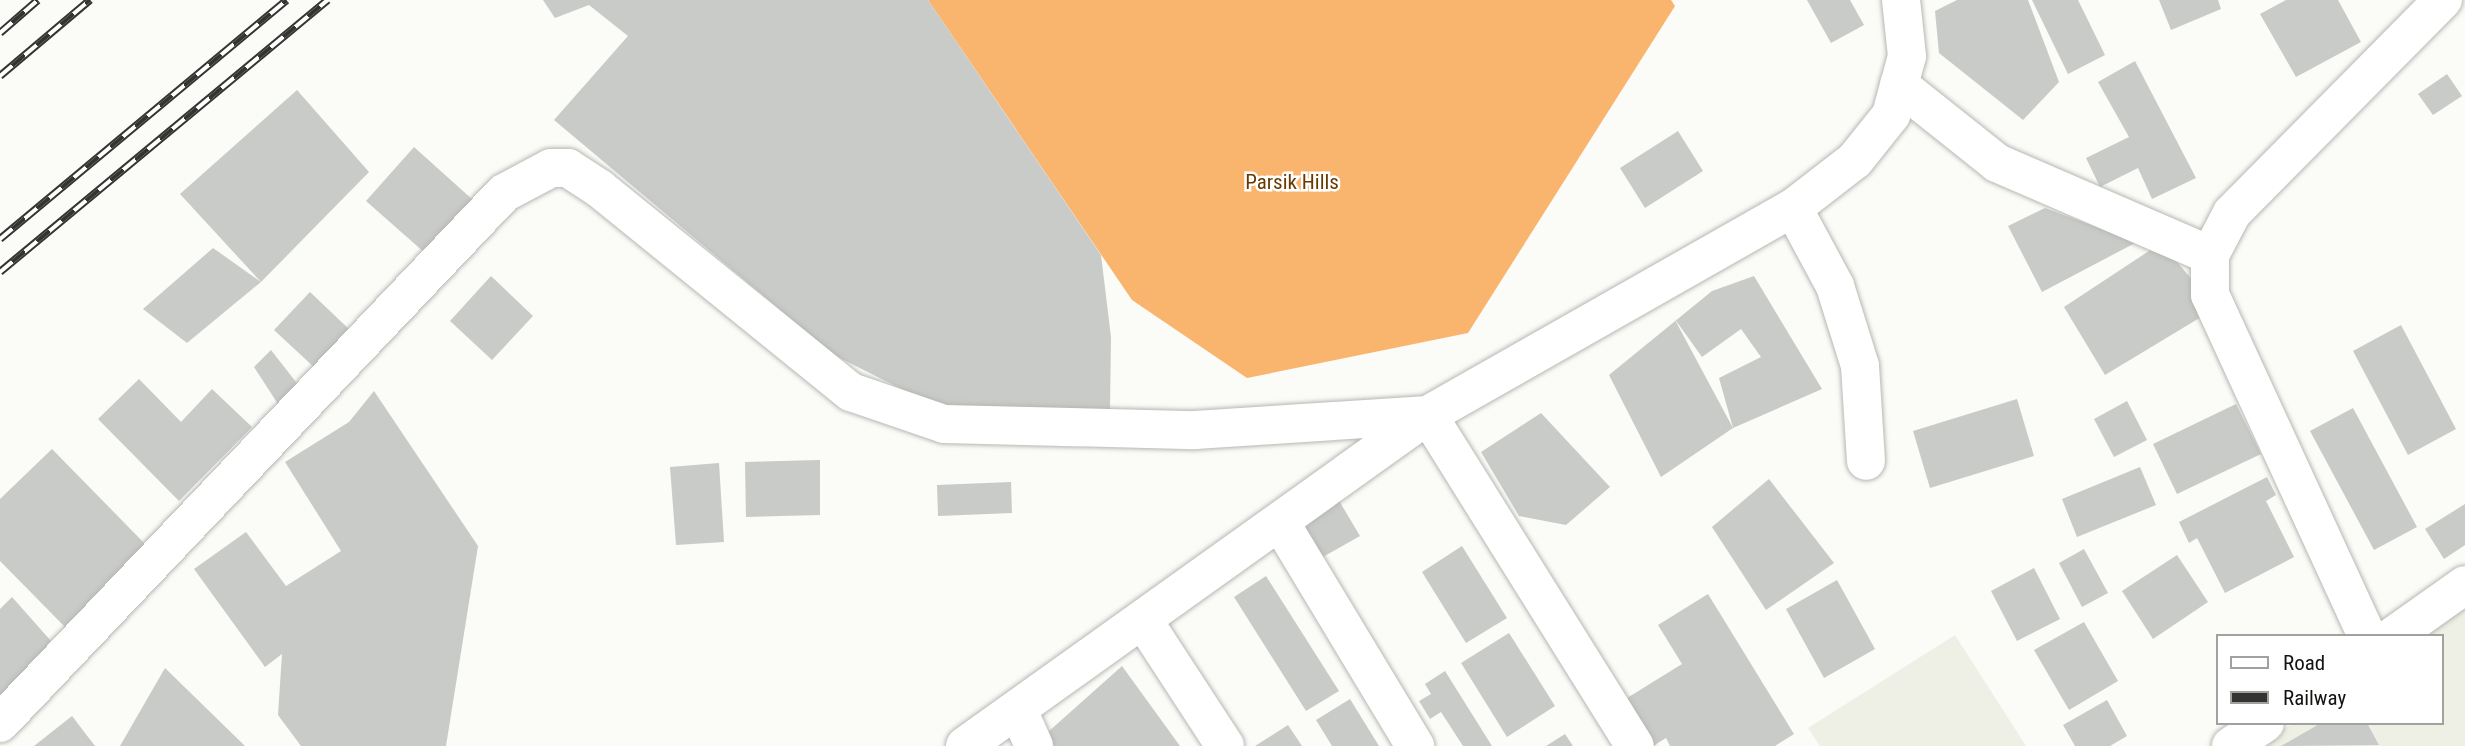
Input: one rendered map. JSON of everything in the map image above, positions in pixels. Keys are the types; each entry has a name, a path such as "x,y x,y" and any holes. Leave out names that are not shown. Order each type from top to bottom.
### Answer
{"street":[{"path":"965,746 1428,415 1793,208 1855,160 1891,115 1907,56 1902,0"},
{"path":"2366,634 2210,295 2210,255 2232,213 2443,0"},
{"path":"1899,85 1997,163 2210,255"},
{"path":"0,723 504,193 551,168 568,169 600,189 851,392 943,425 1195,430 1428,415"},
{"path":"1793,208 1835,286 1860,366 1866,461"},
{"path":"1428,415 1635,746"},
{"path":"1280,522 1415,746"},
{"path":"2396,634 2465,585"},
{"path":"1143,620 1226,746"},
{"path":"1018,710 1034,746"},
{"path":"2231,746 2262,725"}],"shaded area":[{"path":"2465,603 2465,746 2261,746 2290,725 2444,725 2444,634 2422,634"},
{"path":"1955,635 2026,746 1820,746 1808,728"}],"green space":[{"name":"Parsik Hills","path":"928,0 1671,0 1675,6 1468,333 1247,378 1132,300"}],"building":[{"path":"543,0 928,0 1101,255 1111,337 1110,409 941,409 834,355 554,120 628,36 589,5 555,18"},
{"path":"1807,0 1850,0 1864,25 1831,43"},
{"path":"1957,0 2028,0 2059,82 2023,120 1939,53 1935,11"},
{"path":"2032,0 2078,0 2105,55 2068,74"},
{"path":"2159,0 2218,0 2221,9 2171,30"},
{"path":"2286,0 2338,0 2361,42 2296,77 2260,14"},
{"path":"2135,61 2196,178 2152,199 2138,168 2100,187 2086,158 2129,137 2098,82"},
{"path":"2447,74 2462,96 2433,115 2418,94"},
{"path":"297,90 369,172 261,282 180,194"},
{"path":"1678,131 1703,171 1645,208 1620,168"},
{"path":"414,147 473,200 425,253 366,201"},
{"path":"2045,208 2137,242 2042,292 2008,226"},
{"path":"2161,243 2216,308 2105,375 2064,307"},
{"path":"213,248 261,282 187,343 143,309"},
{"path":"491,276 533,316 492,360 450,321"},
{"path":"1754,276 1822,389 1733,428 1719,378 1761,357 1741,329 1702,357 1676,321 1712,291"},
{"path":"310,292 351,331 316,369 274,330"},
{"path":"1675,321 1733,428 1661,477 1609,375"},
{"path":"2401,325 2456,429 2408,455 2353,351"},
{"path":"271,350 303,391 289,421 254,367"},
{"path":"139,379 181,422 212,389 252,427 179,501 98,419"},
{"path":"374,391 478,546 446,746 301,746 278,715 282,654 265,667 194,569 246,532 286,586 341,551 285,462 349,422"},
{"path":"2017,399 2034,456 1930,488 1913,431"},
{"path":"2127,401 2147,440 2114,457 2094,419"},
{"path":"2236,404 2261,454 2177,494 2153,444"},
{"path":"2353,408 2417,527 2374,550 2310,431"},
{"path":"1541,413 1610,487 1566,525 1519,516 1481,452"},
{"path":"52,449 149,548 66,628 0,561 0,499"},
{"path":"820,460 820,515 746,517 745,462"},
{"path":"719,463 724,542 676,545 670,467"},
{"path":"2140,467 2156,505 2077,537 2062,499"},
{"path":"2267,477 2276,495 2266,501 2294,557 2225,593 2197,538 2189,543 2179,522"},
{"path":"1769,479 1834,563 1766,610 1712,527"},
{"path":"1011,482 1012,513 938,516 937,485"},
{"path":"1338,499 1360,536 1314,562 1292,525"},
{"path":"2465,504 2465,545 2444,559 2425,529"},
{"path":"1462,546 1507,618 1466,643 1422,572"},
{"path":"2084,549 2108,593 2082,607 2059,563"},
{"path":"2177,555 2208,602 2153,639 2122,591"},
{"path":"2034,568 2060,619 2017,641 1991,591"},
{"path":"1266,576 1339,691 1306,711 1234,597"},
{"path":"1837,580 1875,649 1824,678 1786,609"},
{"path":"1708,594 1794,734 1775,746 1670,746 1666,738 1653,746 1619,703 1682,664 1658,625"},
{"path":"12,597 59,650 0,712 0,609"},
{"path":"2084,622 2118,681 2069,710 2034,650"},
{"path":"1509,633 1555,706 1507,737 1461,663"},
{"path":"1122,666 1180,746 1054,746 1048,732"},
{"path":"165,668 245,746 120,746"},
{"path":"1445,671 1492,746 1463,746 1441,712 1430,719 1419,701 1431,694 1425,684"},
{"path":"1350,699 1379,746 1332,746 1316,720"},
{"path":"2107,700 2127,736 2110,746 2075,746 2063,725"},
{"path":"72,716 95,746 34,746"},
{"path":"1288,725 1302,746 1255,746"},
{"path":"2318,725 2368,725 2379,745 2281,746"},
{"path":"1565,734 1573,746 1546,746"}],"railway":[{"path":"0,33 38,0"},
{"path":"0,76 90,0"},
{"path":"0,239 287,0"},
{"path":"0,272 328,0"}]}
